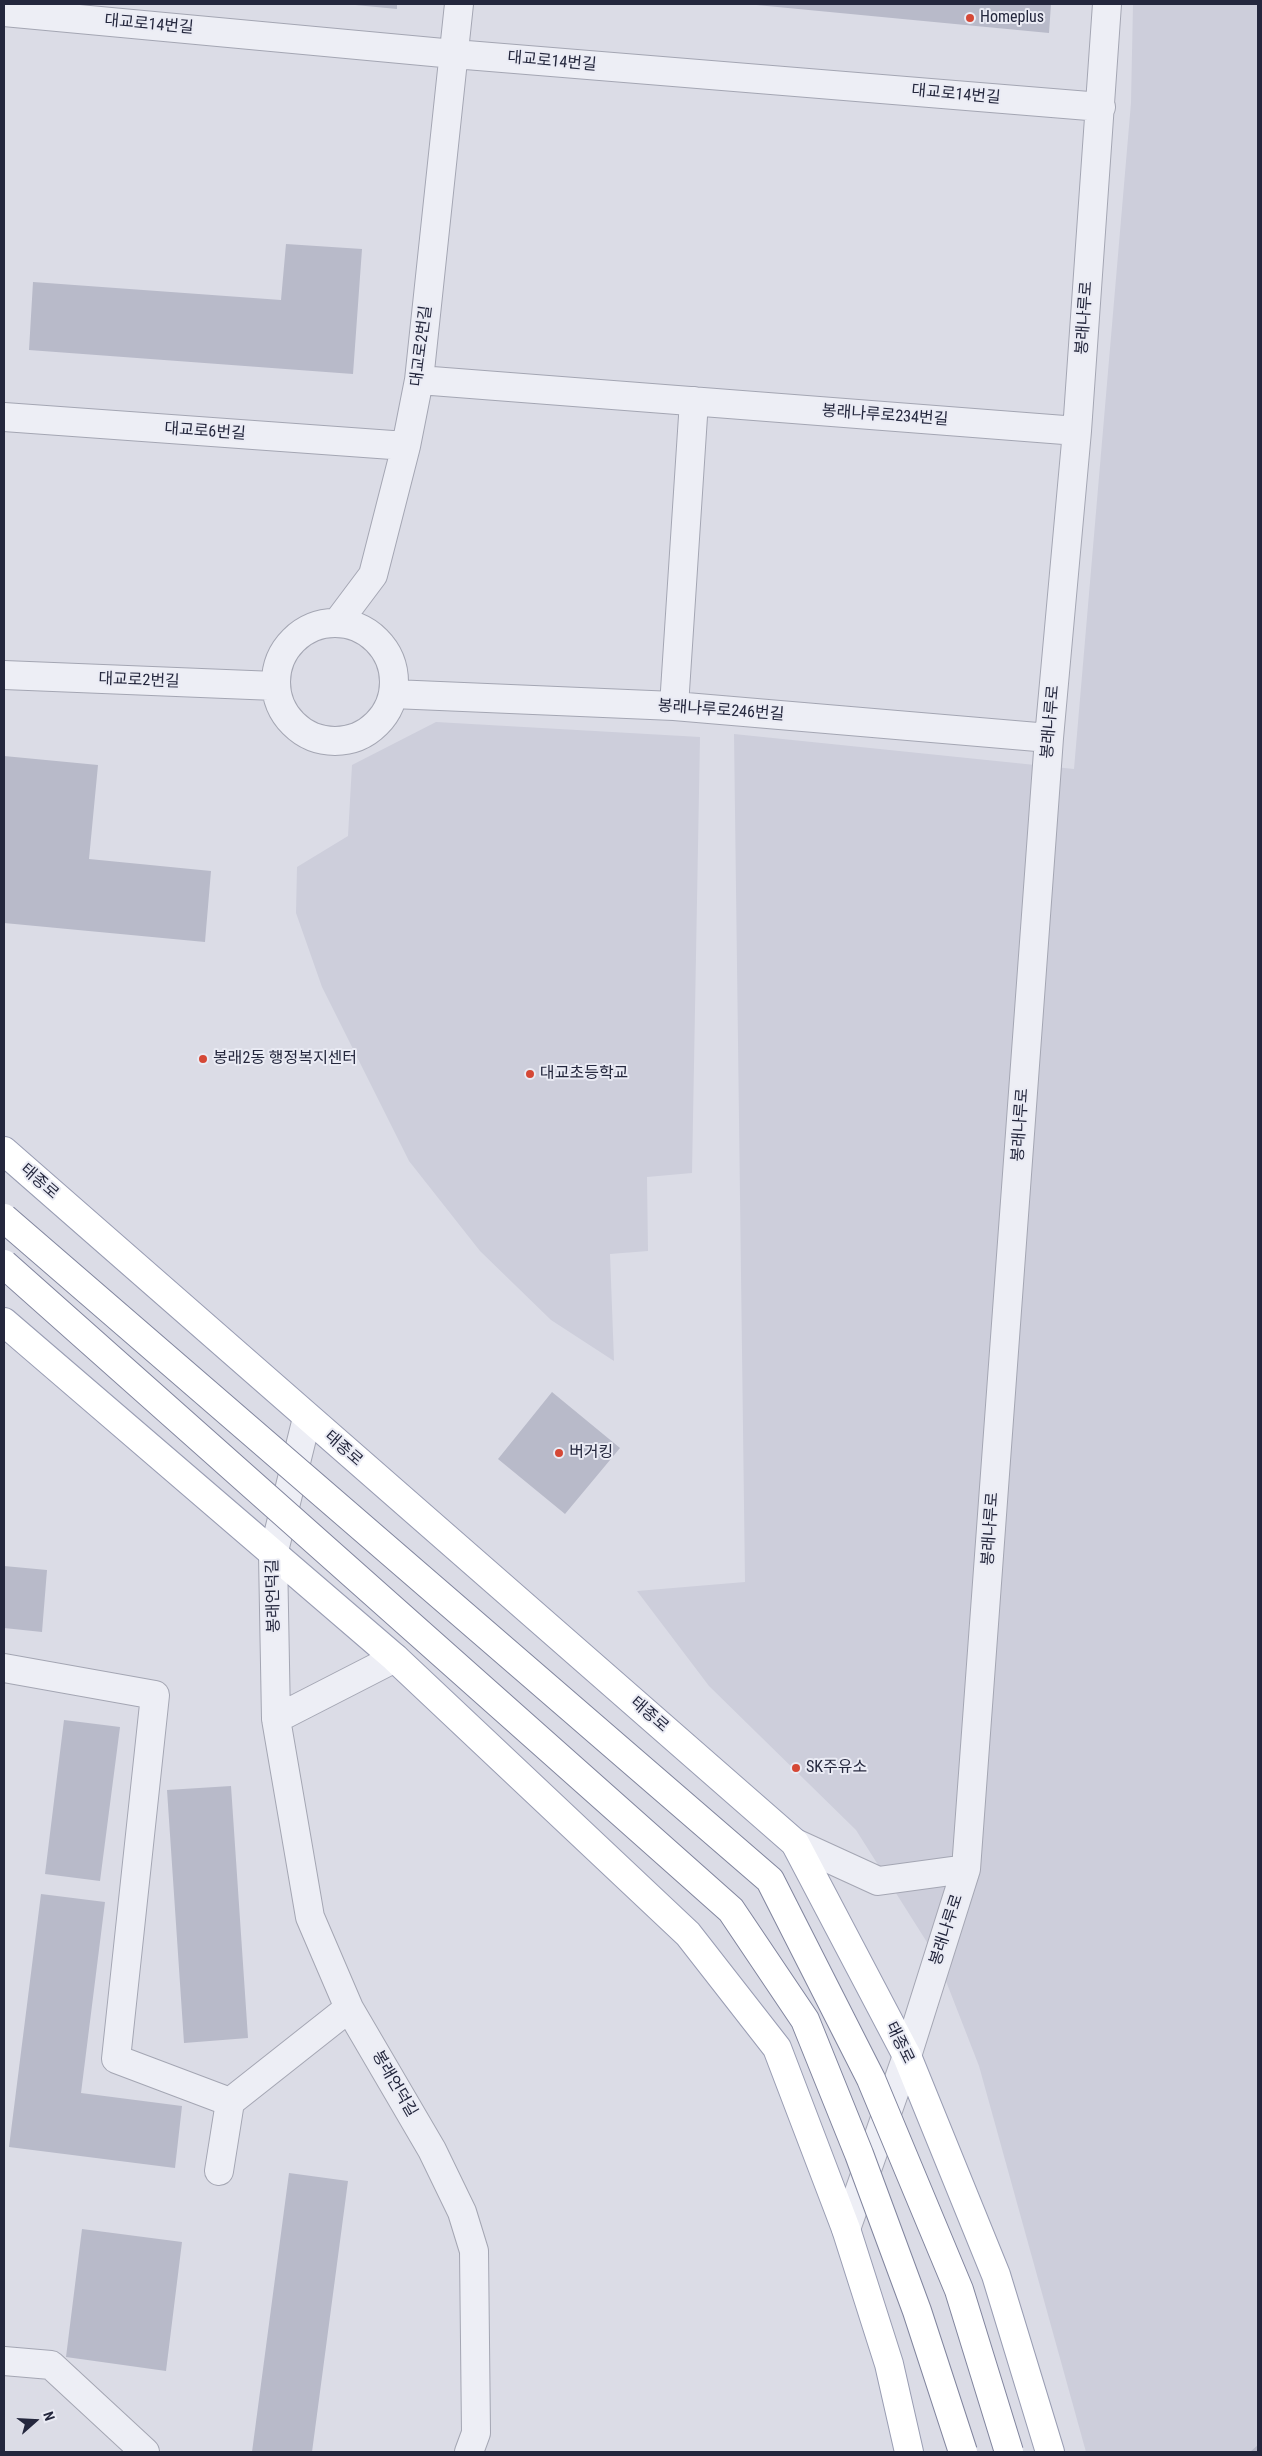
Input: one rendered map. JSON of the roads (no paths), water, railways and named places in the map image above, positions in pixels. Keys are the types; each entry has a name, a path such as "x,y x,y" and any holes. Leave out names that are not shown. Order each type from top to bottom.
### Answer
{"main road":[{"name":"태종로","path":"4,1152 795,1843 907,2056 996,2275 1050,2452"},
{"path":"4,1218 770,1880 883,2106 959,2290 1009,2452"},
{"path":"4,1264 731,1910 805,2020 859,2154 911,2292 963,2452"},
{"path":"4,1322 395,1658 688,1934 777,2048 846,2229 889,2364 909,2452"}],"street":[{"name":"대교로2번길","path":"337,622 373,575 406,446 418,380 459,4"},
{"name":"봉래나루로","path":"846,2229 907,2056 966,1869 1049,738 1077,431 1107,4"},
{"name":"대교로14번길","path":"4,12 38,9 454,54 1101,107"},
{"name":"봉래나루로234번길","path":"418,380 1077,431"},
{"path":"674,706 694,401"},
{"name":"대교로6번길","path":"4,417 406,446"},
{"path":"337,622 357,627 374,638 387,654 393,673 393,694 387,712 375,727 358,737 340,742 321,740 303,733 289,720 279,704 275,686 278,666 286,648 300,634 317,625 337,622"},
{"name":"대교로2번길","path":"4,676 275,686"},
{"name":"봉래나루로246번길","path":"393,694 674,706 1049,738"},
{"name":"봉래언덕길","path":"307,1418 273,1555 276,1719 310,1917 350,2008 432,2150 462,2212 474,2251 476,2433 469,2452"},
{"path":"276,1719 395,1658"},
{"path":"4,1668 155,1696 116,2059 230,2102"},
{"path":"795,1843 878,1881 966,1869"},
{"path":"219,2172 230,2102 350,2008"},
{"path":"4,2361 51,2365 145,2452"}],"place":[{"name":"Homeplus","path":"970,18"},
{"name":"봉래2동 행정복지센터","path":"203,1059"},
{"name":"대교초등학교","path":"530,1074"},
{"name":"버거킹","path":"559,1453"},
{"name":"SK주유소","path":"796,1768"}]}
